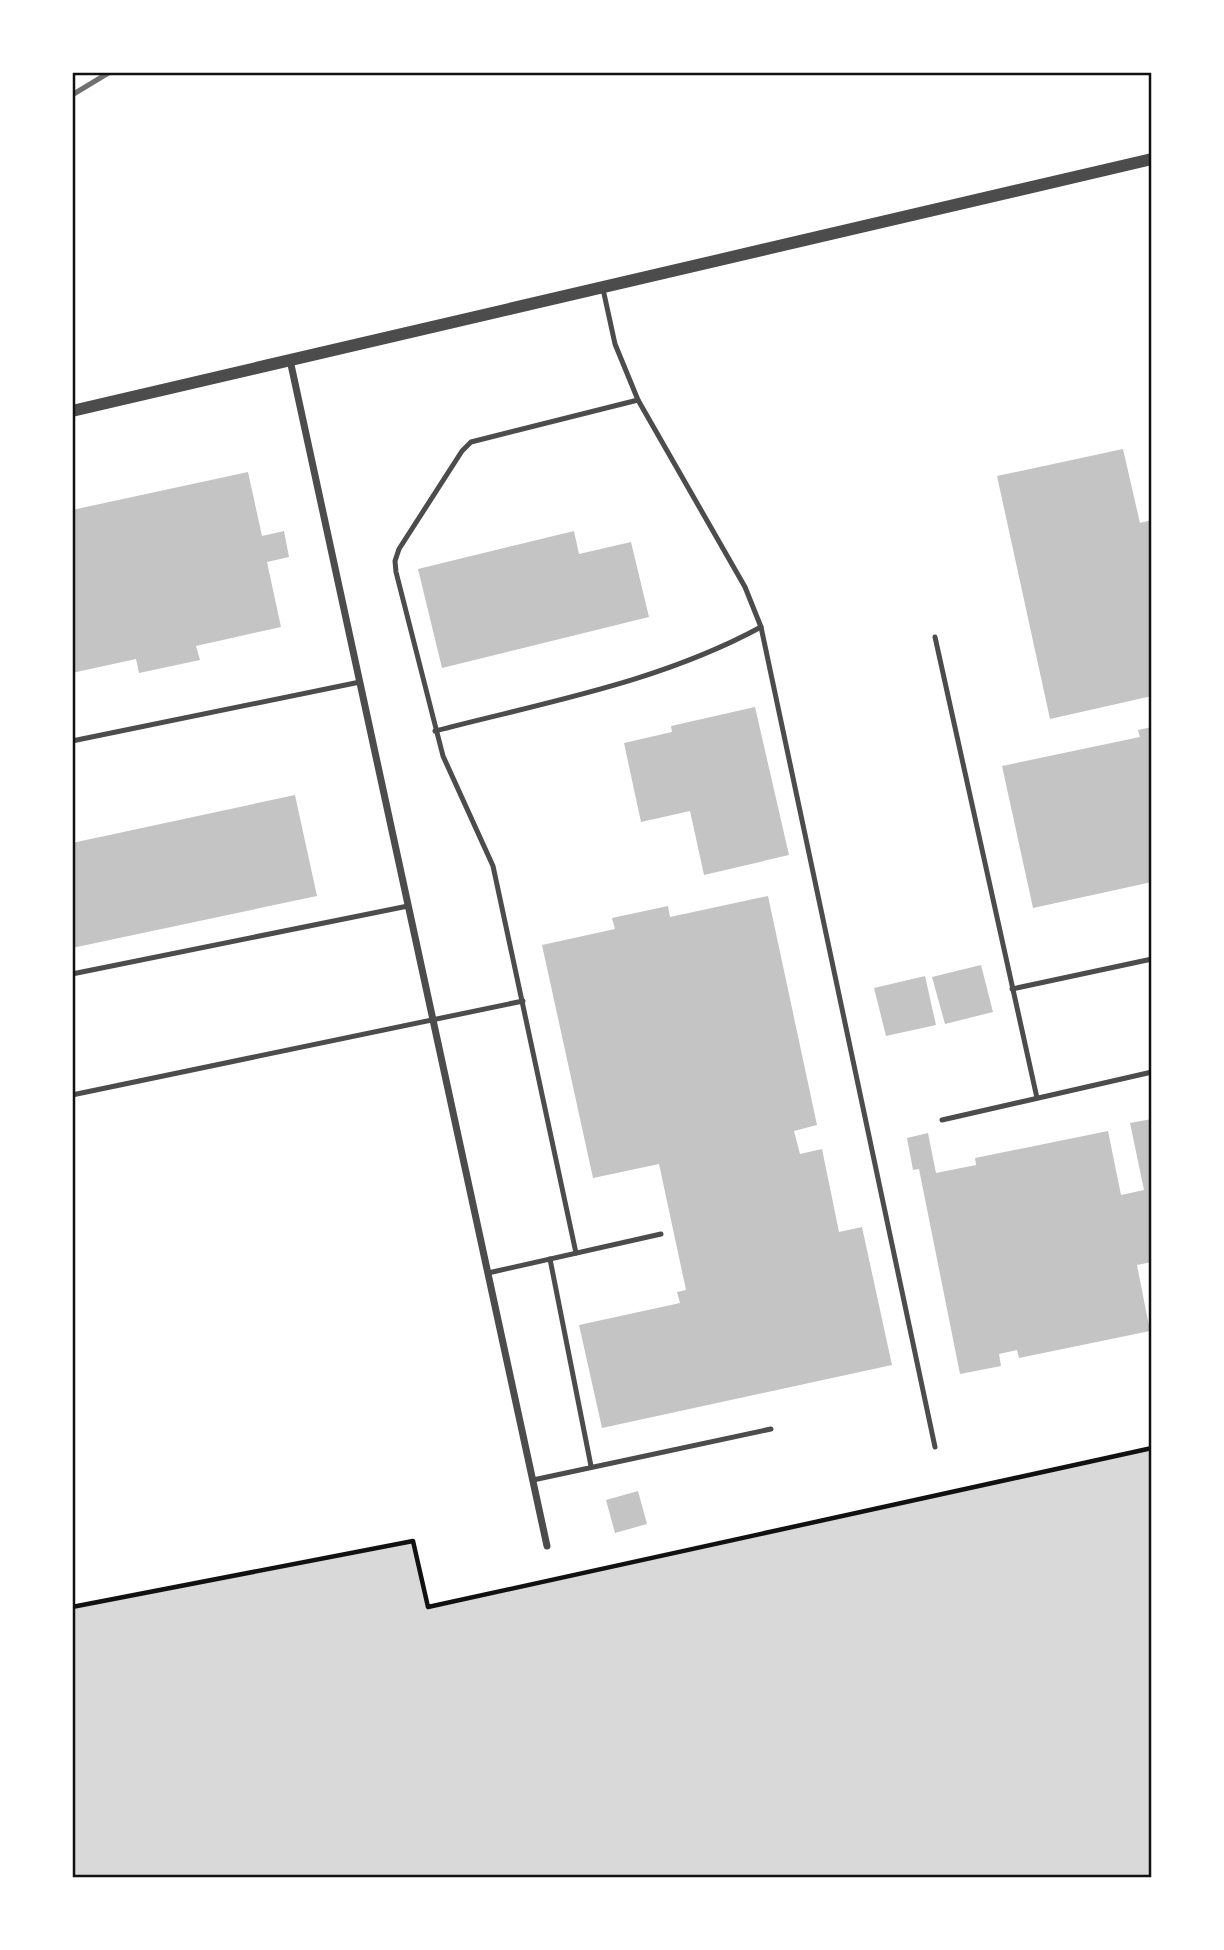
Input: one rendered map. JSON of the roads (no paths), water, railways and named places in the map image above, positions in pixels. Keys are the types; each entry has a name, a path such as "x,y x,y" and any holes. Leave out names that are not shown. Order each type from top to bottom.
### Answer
{"street":[{"path":"72,411 1152,159"},
{"path":"290,360 547,1546"}],"lane":[{"path":"603,286 615,344 638,400 745,587 761,627 934,1447"},
{"path":"576,1253 493,866 453,779 435,731 395,561 399,549 462,450 471,442 638,400"},
{"path":"435,731 656,674 706,655 761,627"},
{"path":"935,637 1037,1098"},
{"path":"72,741 360,682"},
{"path":"72,974 408,906"},
{"path":"1012,989 1152,959"},
{"path":"72,1095 523,1001"},
{"path":"942,1120 1152,1072"},
{"path":"488,1273 662,1234"},
{"path":"550,1259 591,1466"},
{"path":"533,1480 771,1429"}],"railway":[{"path":"72,95 110,72"}]}
